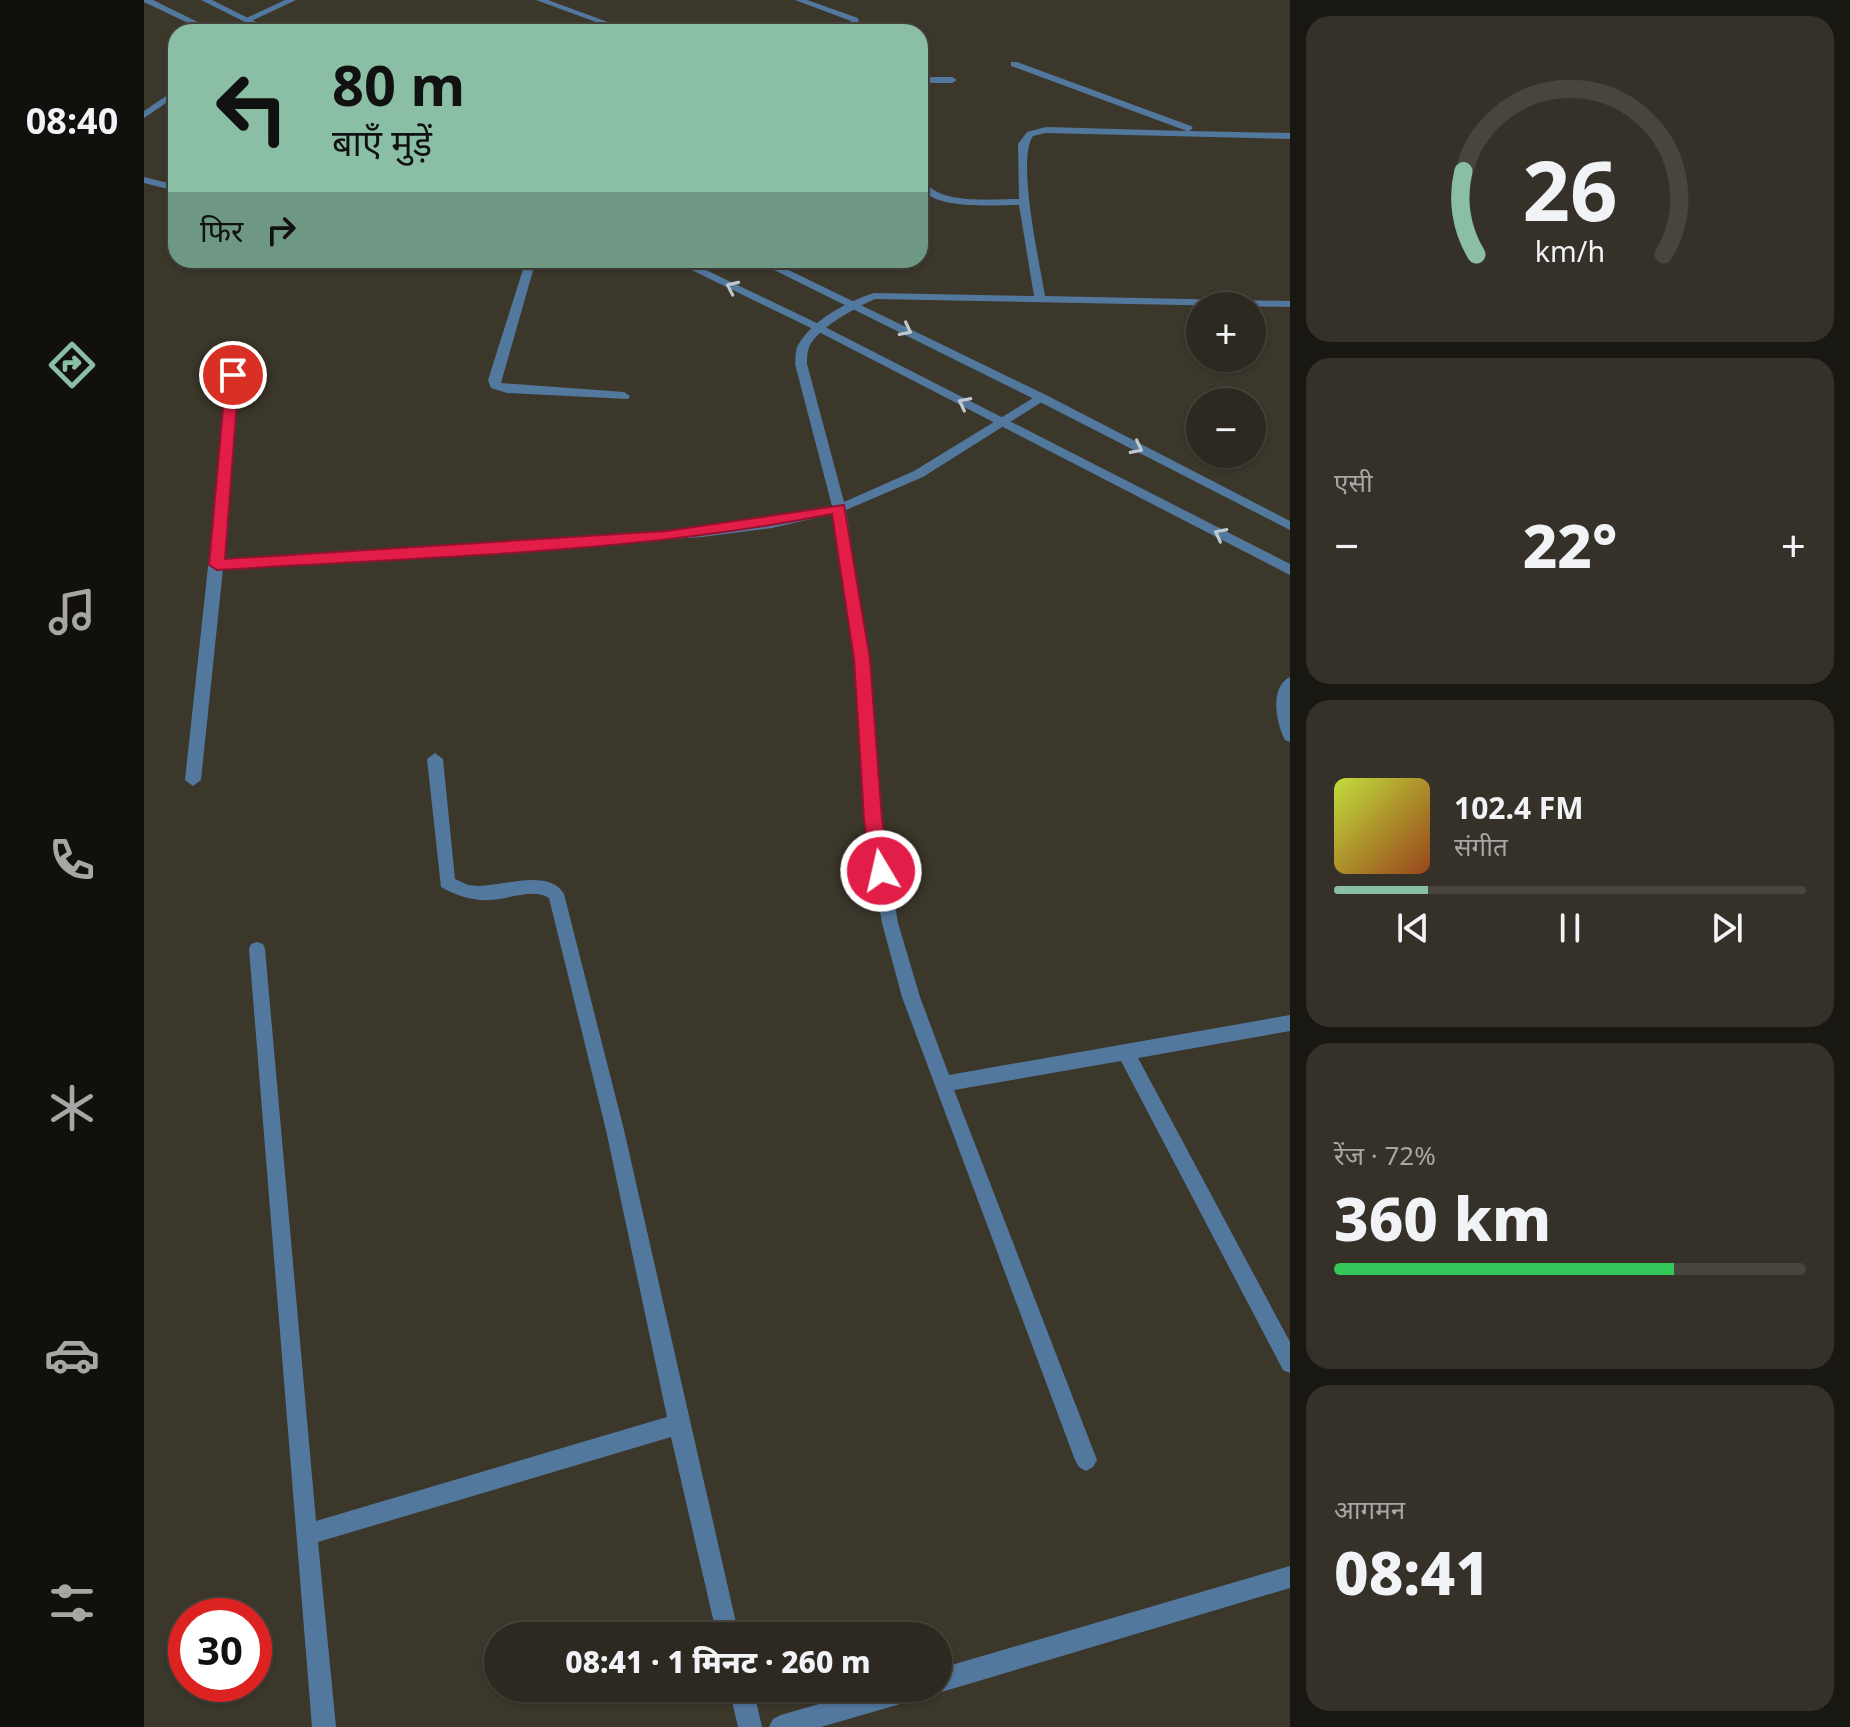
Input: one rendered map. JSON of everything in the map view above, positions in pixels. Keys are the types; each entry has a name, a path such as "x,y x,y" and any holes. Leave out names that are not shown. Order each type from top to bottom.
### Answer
{"street":[{"path":"146,0 197,24"},
{"path":"205,0 255,24"},
{"path":"246,20 292,0"},
{"path":"540,0 608,24"},
{"path":"799,0 855,20 855,24"},
{"path":"1014,64 1201,133"},
{"path":"928,80 952,80"},
{"path":"144,115 166,99"},
{"path":"1040,299 1024,202 1023,144 1030,134 1046,130 1290,136"},
{"path":"144,180 168,186"},
{"path":"928,193 958,200 1024,202"},
{"path":"529,268 495,385 507,389 624,396"},
{"path":"693,268 819,328 1290,570"},
{"path":"776,268 1042,398 1290,526"},
{"path":"1086,1460 911,997 890,923 873,819 862,659 839,508 801,364 802,347 819,328 854,304 874,296 1290,304"},
{"path":"193,780 217,565 233,375"},
{"path":"217,565 666,536 756,524 839,508 902,484 1042,398"},
{"path":"1290,682 1284,696 1283,724 1290,736"},
{"path":"435,759 447,882 458,891 470,894 537,887 548,888 556,894 615,1130 725,1622"},
{"path":"257,949 324,1727"},
{"path":"943,1084 1290,1023"},
{"path":"1126,1052 1290,1363"},
{"path":"306,1535 679,1424"},
{"path":"952,1677 1290,1577"},
{"path":"744,1702 750,1727"},
{"path":"781,1727 866,1702"}],"route":[{"path":"233,375 217,565 666,536 756,524 839,508 862,659 873,819 881,871"}]}
